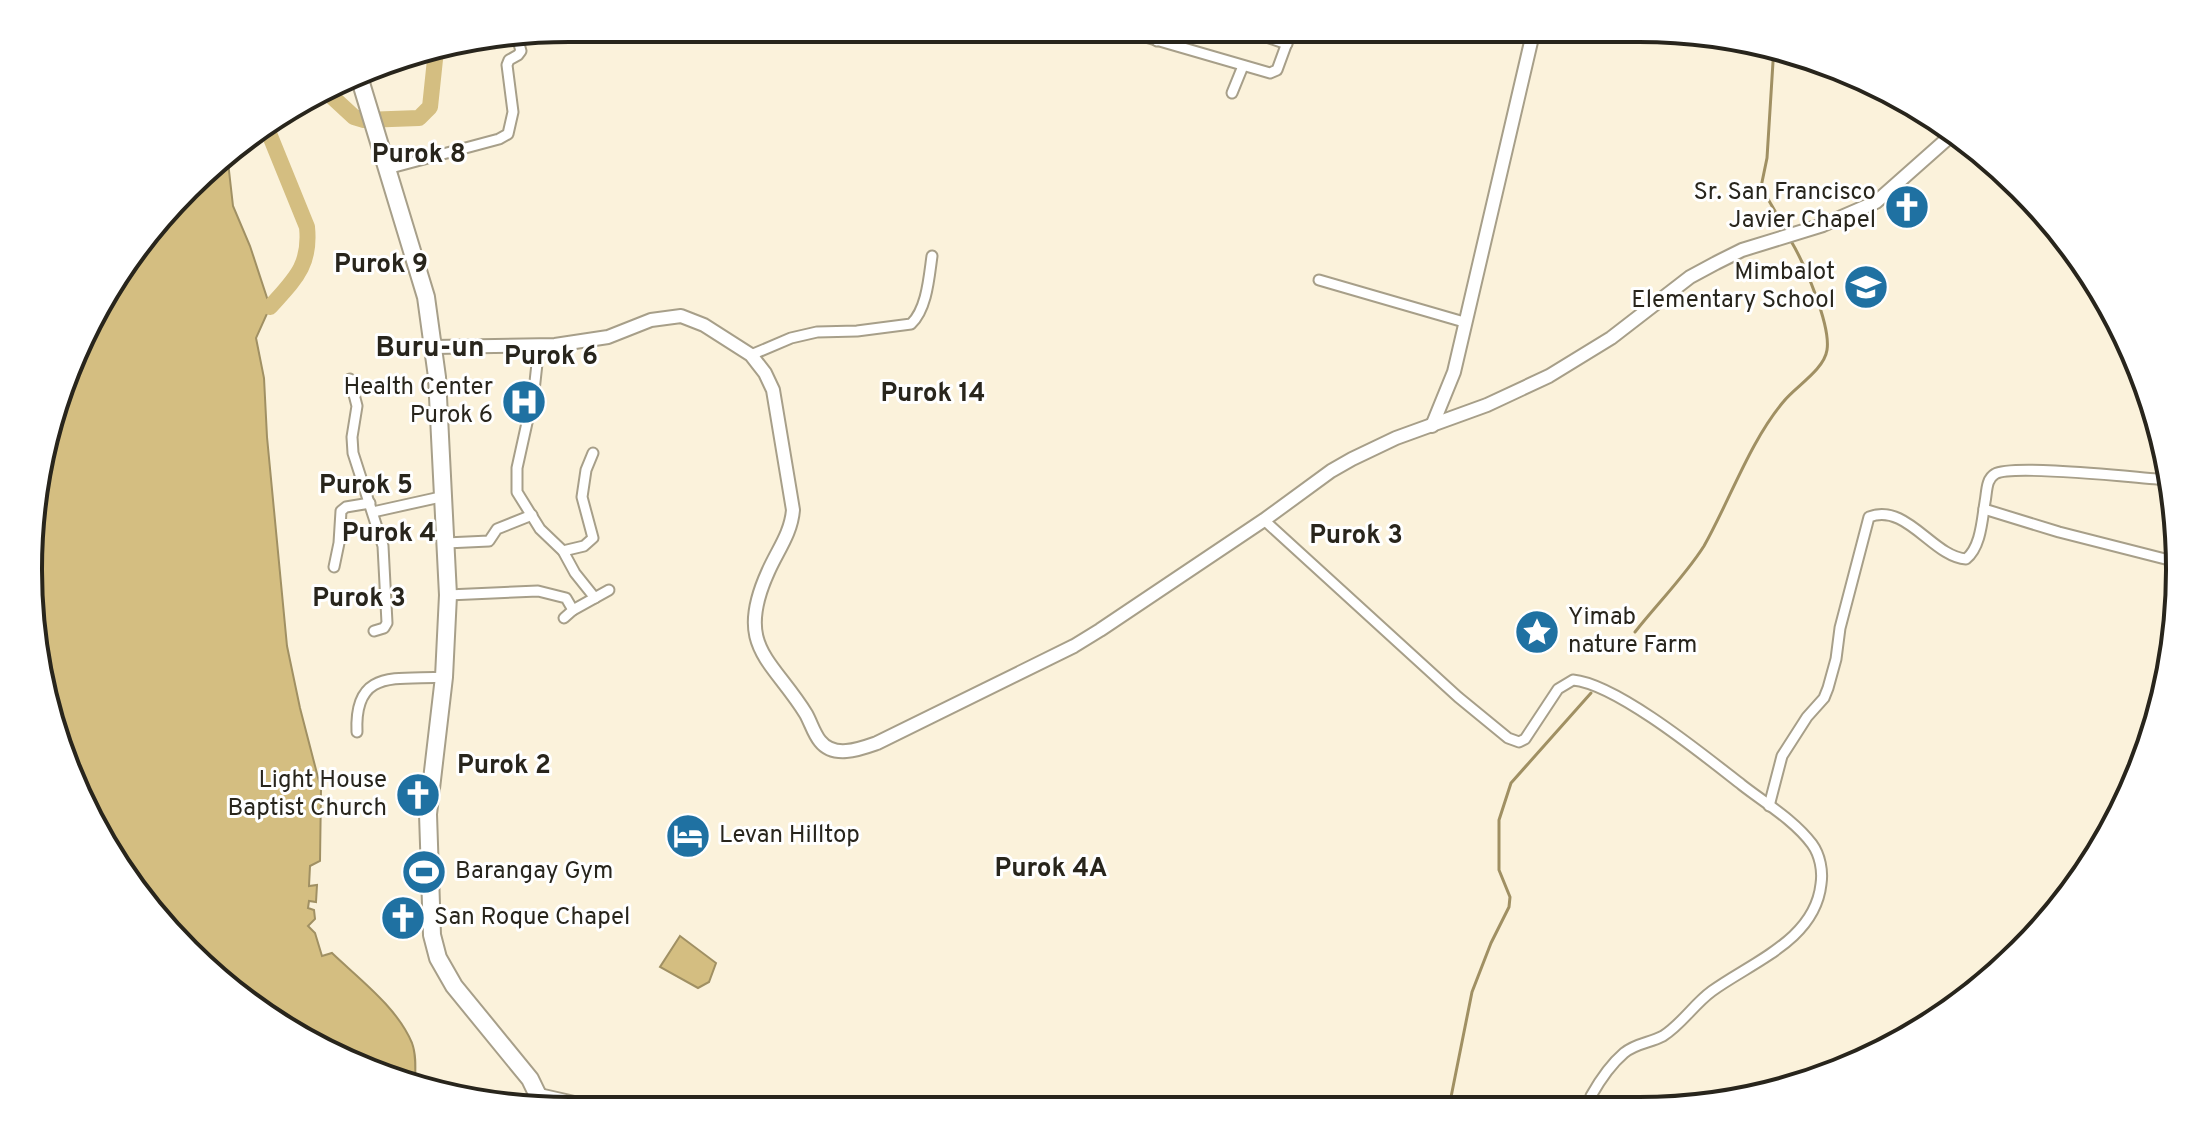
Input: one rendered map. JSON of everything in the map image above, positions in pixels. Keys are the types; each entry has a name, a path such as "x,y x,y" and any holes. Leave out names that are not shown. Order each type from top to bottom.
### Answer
{"highway":[{"path":"360,85 426,297 434,347 445,496 448,595 444,677 428,814 432,935 438,958 454,986 495,1035 538,1096"}],"street":[{"path":"1160,42 1274,73 1287,44 1281,42"},
{"path":"1432,426 1454,372 1531,42"},
{"path":"387,169 508,134 513,112 507,65 520,53 520,45"},
{"path":"1232,93 1243,66"},
{"path":"434,347 539,345 608,337 660,318 681,316 704,325 751,355 773,390 793,510 789,530 766,575 756,615 756,637 765,660 801,708 819,740 829,749 848,751 877,743 1074,646 1264,520 1331,471 1396,438 1523,390 1549,376 1611,338 1690,277 1742,250 1823,225 1876,202 1945,141"},
{"path":"751,355 791,338 817,332 911,324 916,320 925,296 932,256"},
{"path":"1319,280 1464,322"},
{"path":"539,345 534,391 516,480 517,492 540,529 563,551 575,573 595,598"},
{"path":"350,379 357,406 353,453 383,546 386,626 374,631"},
{"path":"563,551 584,546 593,538 582,497 586,470 593,453"},
{"path":"1769,806 1782,756 1828,688 1869,517 1893,518 1912,527 1957,558 1966,559 1975,550 1991,477 2004,470 2067,472 2158,482"},
{"path":"334,567 341,511 346,507 372,508 445,496"},
{"path":"1984,509 2166,559"},
{"path":"446,543 489,541 497,529 532,515"},
{"path":"1264,520 1458,697 1512,741 1519,742 1527,736 1558,689 1573,680 1582,681 1606,691 1682,738 1792,823 1813,845 1822,869 1817,906 1797,932 1711,992 1665,1034 1624,1053 1601,1078 1591,1096"},
{"path":"448,595 546,592 562,596 568,614 609,590"},
{"path":"357,732 357,706 368,688 388,681 444,677"},
{"path":"537,1093 552,1096"}],"shaded area":[{"path":"229,167 233,206 270,307 256,338 264,378 287,646 321,789 320,861 310,866 309,886 317,885 316,902 309,901 308,908 314,910 315,919 308,926 315,933 322,956 332,953 397,1017 412,1043 415,1074 368,1057 336,1043 276,1008 222,966 173,917 131,863 96,803 70,739 52,672 43,604 43,535 52,467 70,400 96,336 131,276 173,222"},
{"path":"680,936 716,963 709,982 698,988 660,967"}],"waterway":[{"path":"333,98 354,117 364,120 419,118 430,107 435,60"},
{"path":"1773,60 1767,158 1761,187 1786,230"},
{"path":"270,135 307,227 308,241 299,272 270,307"},
{"path":"1635,632 1704,546 1772,417 1825,357 1827,339 1821,310 1791,241"},
{"path":"1451,1097 1472,992 1509,907 1510,897 1499,870 1499,820 1511,783 1591,693"}],"place":[{"name":"Sr. San Francisco Javier Chapel","path":"1907,207"},
{"name":"Mimbalot Elementary School","path":"1866,287"},
{"name":"Health Center Purok 6","path":"524,402"},
{"name":"Yimab nature Farm","path":"1537,632"},
{"name":"Light House Baptist Church","path":"418,795"},
{"name":"Levan Hilltop","path":"688,836"},
{"name":"Barangay Gym","path":"424,872"},
{"name":"San Roque Chapel","path":"403,918"}],"district":[{"name":"Purok 8","path":"419,155"},
{"name":"Purok 9","path":"381,265"},
{"name":"Buru-un","path":"430,349"},
{"name":"Purok 6","path":"551,357"},
{"name":"Purok 14","path":"933,394"},
{"name":"Purok 5","path":"366,486"},
{"name":"Purok 4","path":"389,534"},
{"name":"Purok 3","path":"1356,536"},
{"name":"Purok 3","path":"359,599"},
{"name":"Purok 2","path":"504,766"},
{"name":"Purok 4A","path":"1051,869"}]}
